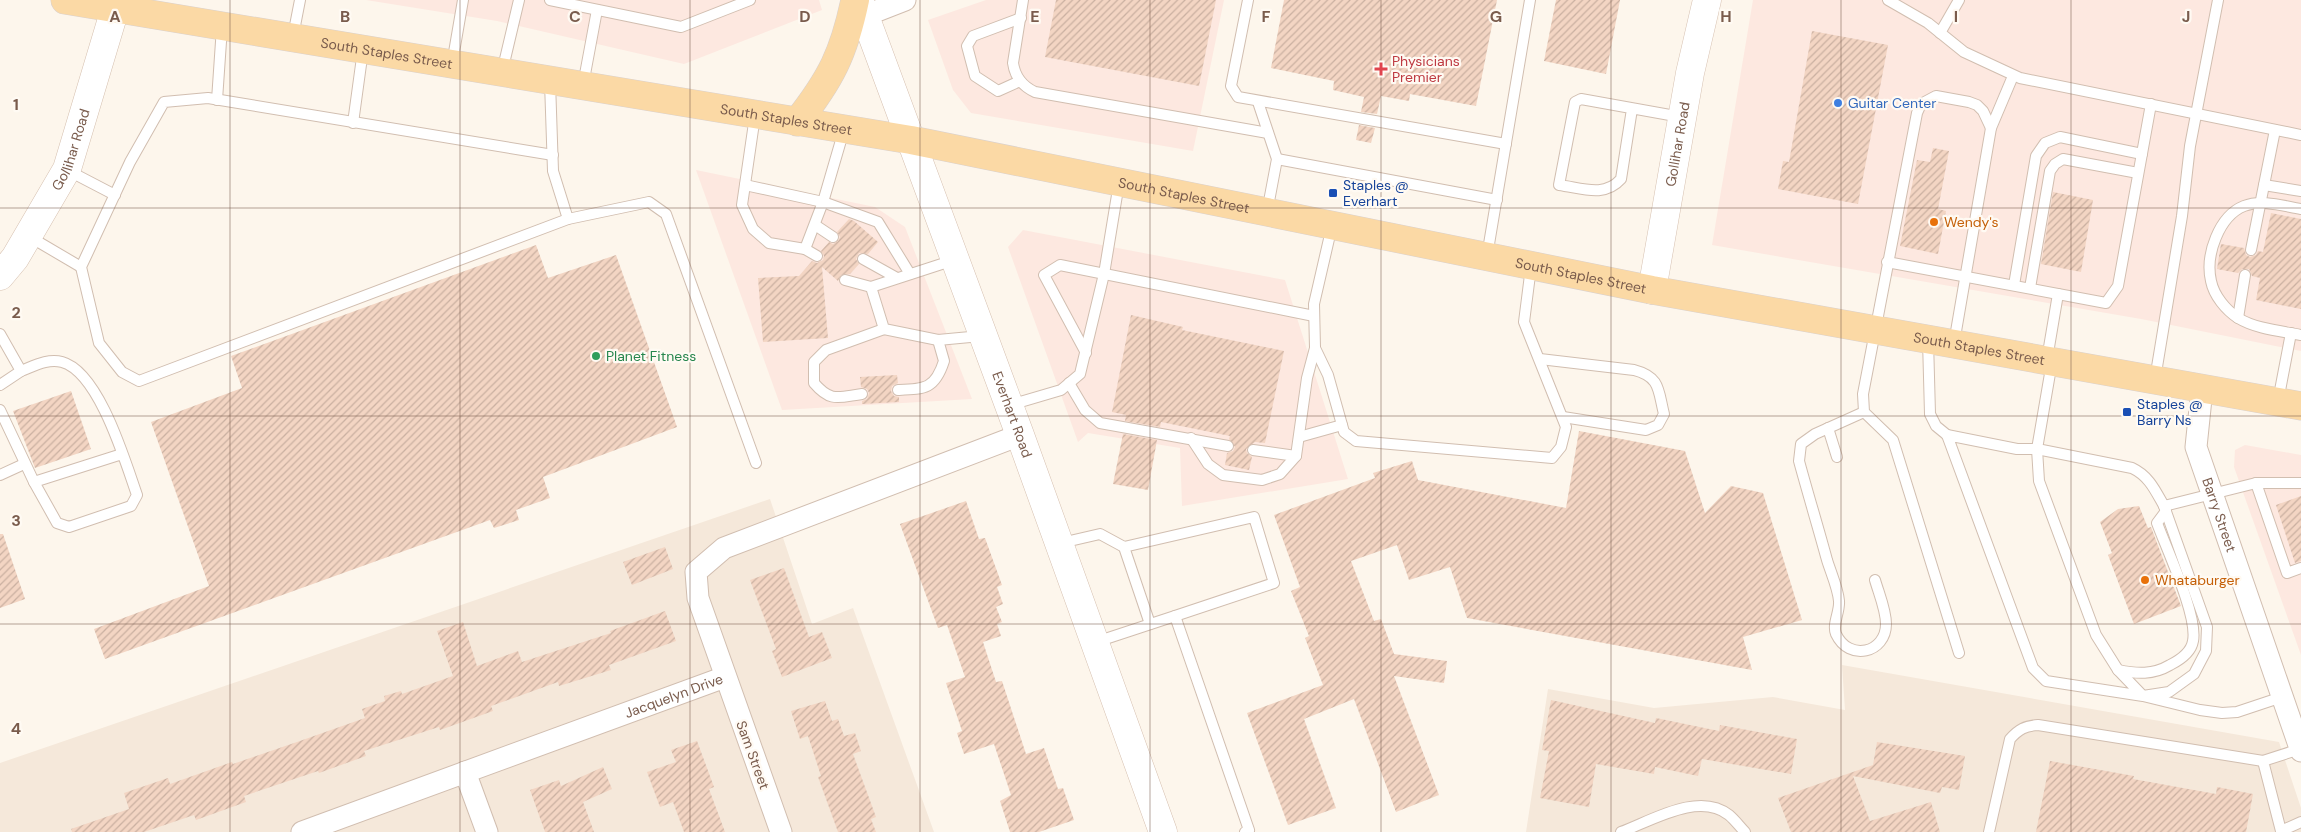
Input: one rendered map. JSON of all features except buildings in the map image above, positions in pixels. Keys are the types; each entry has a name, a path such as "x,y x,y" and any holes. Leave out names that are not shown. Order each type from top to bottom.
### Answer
{"main road":[{"name":"South Staples Street","path":"65,0 116,5 222,27 911,140 1652,290 2290,404"},
{"name":"Gollihar Road","path":"1652,290 1682,117 1707,0"},
{"name":"Gollihar Road","path":"0,276 28,236 67,169 116,5"},
{"path":"798,122 817,97 839,57 859,5"},
{"name":"Everhart Road","path":"859,5 1020,435 1163,832"}],"street":[{"path":"859,5 905,0"},
{"name":"Barry Street","path":"2202,389 2196,447 2301,750"},
{"name":"Jacquelyn Drive","path":"302,832 725,677 698,598 696,572 724,548 1020,435"},
{"name":"Sam Street","path":"725,677 781,832"},
{"path":"465,772 486,832"}],"lane":[{"path":"292,38 300,0"},
{"path":"452,65 464,0"},
{"path":"501,73 519,0"},
{"path":"550,0 681,28 750,0"},
{"path":"1024,0 1013,63 1014,73 1026,88 1035,92 1268,133"},
{"path":"1248,0 1231,86 1238,97 1506,144"},
{"path":"1487,257 1530,0"},
{"path":"1888,0 1903,7 1964,52 2013,76 2301,135"},
{"path":"1940,33 1959,0"},
{"path":"2154,380 2196,114 2218,0"},
{"path":"583,86 597,10"},
{"path":"1020,81 998,91 975,76 967,46 973,36 1021,18"},
{"path":"217,100 222,27"},
{"path":"353,123 363,50"},
{"path":"2013,76 1992,128 1966,276 1941,342 1930,414 1936,426 1946,435 2034,668 2046,681 2143,696 2200,710 2222,713 2237,712 2282,696"},
{"path":"550,81 553,171 568,219"},
{"path":"1958,653 1893,440 1864,412 1863,394 1917,113 1921,104 1936,96 1976,105 1983,111 1992,128"},
{"path":"552,156 208,98 164,102 115,195 81,267 99,343 122,372 139,381 568,219 649,202 666,214 756,463"},
{"path":"1632,109 1621,179 1614,187 1605,191 1559,186 1575,102 1581,99 1682,117"},
{"path":"1258,102 1277,159 1267,212"},
{"path":"1888,262 2106,303 2118,286 2151,104"},
{"path":"756,115 742,205 752,229 769,243 805,249 817,256"},
{"path":"805,249 823,202 844,129"},
{"path":"2251,250 2275,130"},
{"path":"2014,285 2036,156 2045,143 2060,137 2142,154"},
{"path":"1277,159 1496,200"},
{"path":"2030,288 2050,171 2055,164 2063,159 2138,173"},
{"path":"67,169 115,195"},
{"path":"1009,406 1061,390 1080,374 1104,274 1119,182"},
{"path":"745,185 823,202 878,222 910,274"},
{"path":"2264,185 2301,191"},
{"path":"2290,404 2296,334 2255,325 2238,318 2216,295 2211,281 2217,234 2234,211 2246,205 2261,202 2301,209"},
{"path":"815,225 833,237"},
{"path":"1191,438 1208,464 1223,475 1262,480 1280,474 1296,456 1307,378 1315,348 1314,304 1332,226"},
{"path":"28,236 81,267"},
{"path":"863,259 897,278"},
{"path":"845,280 871,287 955,259"},
{"path":"1086,353 1044,275 1060,265 1314,316"},
{"path":"1315,348 1328,375 1344,432 1356,441 1552,458 1561,447 1566,427 1524,322 1531,266"},
{"path":"2238,318 2246,275"},
{"path":"871,287 884,329"},
{"path":"2058,294 2037,449 2040,481 2093,626 2118,670 2143,696"},
{"path":"862,394 833,398 823,394 814,383 814,362 826,350 884,329 938,340 983,336"},
{"path":"0,334 22,370"},
{"path":"898,390 922,389 934,382 944,360 938,340"},
{"path":"1540,359 1648,373 1655,380 1664,414 1658,426 1646,430 1562,417"},
{"path":"0,384 22,370 49,361 63,362 83,377 102,402 122,454 137,495 132,506 69,527 57,523 24,464 0,410"},
{"path":"1069,383 1085,410 1100,423 1228,446"},
{"path":"1864,412 1828,428 1801,444 1799,461 1839,601 1835,632 1841,643 1851,650 1860,652 1869,650 1884,635 1886,626 1885,614 1875,580"},
{"path":"1299,437 1342,425"},
{"path":"1828,428 1837,457"},
{"path":"1946,435 2017,449 2037,449 2132,468 2142,473 2150,481 2165,508 2207,628 2208,640 2202,663 2189,679 2169,692 2143,696"},
{"path":"1253,450 1296,456"},
{"path":"34,482 122,454"},
{"path":"0,475 24,464"},
{"path":"2118,670 2138,674 2168,667 2180,660 2193,642 2192,621 2158,523 2165,508 2212,493 2256,483 2301,483"},
{"path":"2256,483 2287,573 2301,568"},
{"path":"1095,643 1274,583 1254,517 1124,548"},
{"path":"1059,544 1100,534 1124,548 1150,624"},
{"path":"1175,616 1249,830 1246,832"},
{"path":"1989,832 2010,739 2025,726 2038,725 2263,761 2301,750"},
{"path":"2263,761 2281,832 2301,822"},
{"path":"1621,832 1685,808 1705,806 1727,814 1745,832"}],"shaded area":[{"path":"366,0 819,0 822,10 684,64 497,21"},
{"path":"986,0 1224,0 1193,151 971,113 953,90 928,20"},
{"path":"1753,0 2301,0 2301,351 2141,319 1712,245"},
{"path":"696,170 875,207 905,227 972,399 782,410"},
{"path":"1023,230 1285,280 1348,479 1182,506 1180,448 1088,433 1078,442 1008,247"},
{"path":"2245,445 2301,455 2301,655 2234,467 2235,450"},
{"path":"770,499 812,624 853,608 934,832 0,832 0,763"},
{"path":"1842,665 2279,742 2301,808 2301,832 1526,832 1548,689 1654,708 1773,697 1845,710"}],"place":[{"name":"Physicians Premier","path":"1381,69"},
{"name":"Guitar Center","path":"1838,103"},
{"name":"Staples @ Everhart","path":"1333,193"},
{"name":"Wendy's","path":"1934,222"},
{"name":"Planet Fitness","path":"596,356"},
{"name":"Staples @ Barry Ns","path":"2127,412"},
{"name":"Whataburger","path":"2145,580"}]}
